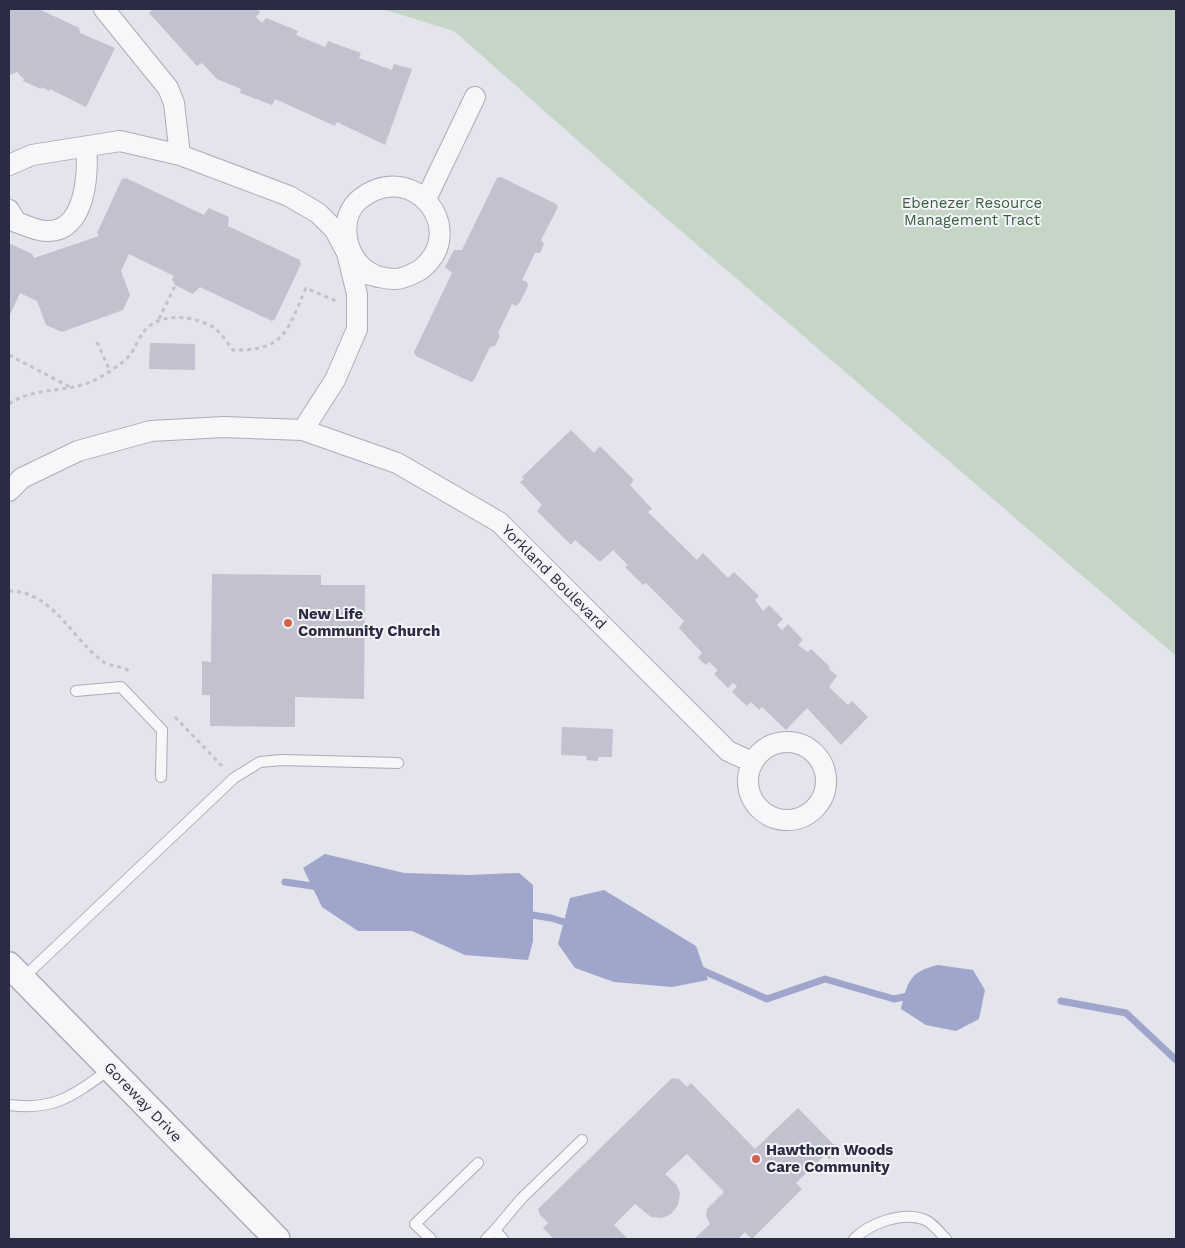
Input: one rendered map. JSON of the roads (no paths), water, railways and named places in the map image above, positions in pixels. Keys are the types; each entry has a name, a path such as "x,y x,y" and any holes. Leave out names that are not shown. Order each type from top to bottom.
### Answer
{"street":[{"path":"104,9 168,88 174,103 180,155"},
{"path":"426,200 475,97"},
{"path":"9,165 32,155 120,141 180,155 290,196 318,213 335,230 347,253 357,294 356,329 335,380 303,430"},
{"path":"9,210 16,222 46,232 67,226 80,207 88,167 86,147"},
{"path":"340,240 356,203 372,190 390,186 410,189 426,200 436,214 440,232 436,249 427,264 413,274 396,279 378,277 351,268"},
{"path":"348,220 346,238 351,254 363,268 378,277"},
{"name":"Yorkland Boulevard","path":"9,491 22,478 78,451 151,431 224,427 303,430 397,463 499,522 728,751 752,762"},
{"name":"Goreway Drive","path":"16,972 277,1239"}],"lane":[{"path":"76,691 121,687 162,730 161,777"},
{"path":"16,972 234,778 260,762 282,760 398,763"},
{"path":"9,1105 30,1108 69,1099 110,1069"},
{"path":"486,1239 521,1199 582,1140"},
{"path":"431,1239 415,1224 478,1162"},
{"path":"854,1239 860,1233 899,1216 924,1219 946,1239"},
{"path":"494,1230 504,1239"}],"water":[{"path":"325,854 404,873 470,875 519,873 533,885 533,941 528,960 465,955 412,931 358,931 322,907 303,868"},
{"path":"604,890 696,946 708,980 672,987 614,982 575,968 558,944 570,898"},
{"path":"938,965 973,970 985,990 979,1019 956,1031 926,1025 901,1009 911,979 921,971"}],"waterway":[{"path":"285,882 319,887"},
{"path":"526,914 551,918 571,924"},
{"path":"697,968 767,999 825,979 894,999 913,995"},
{"path":"1061,1001 1126,1013 1176,1060"}],"place":[{"name":"New Life Community Church","path":"288,623"},
{"name":"Hawthorn Woods Care Community","path":"756,1159"}],"park label":[{"name":"Ebenezer Resource Management Tract","path":"972,212"}]}
